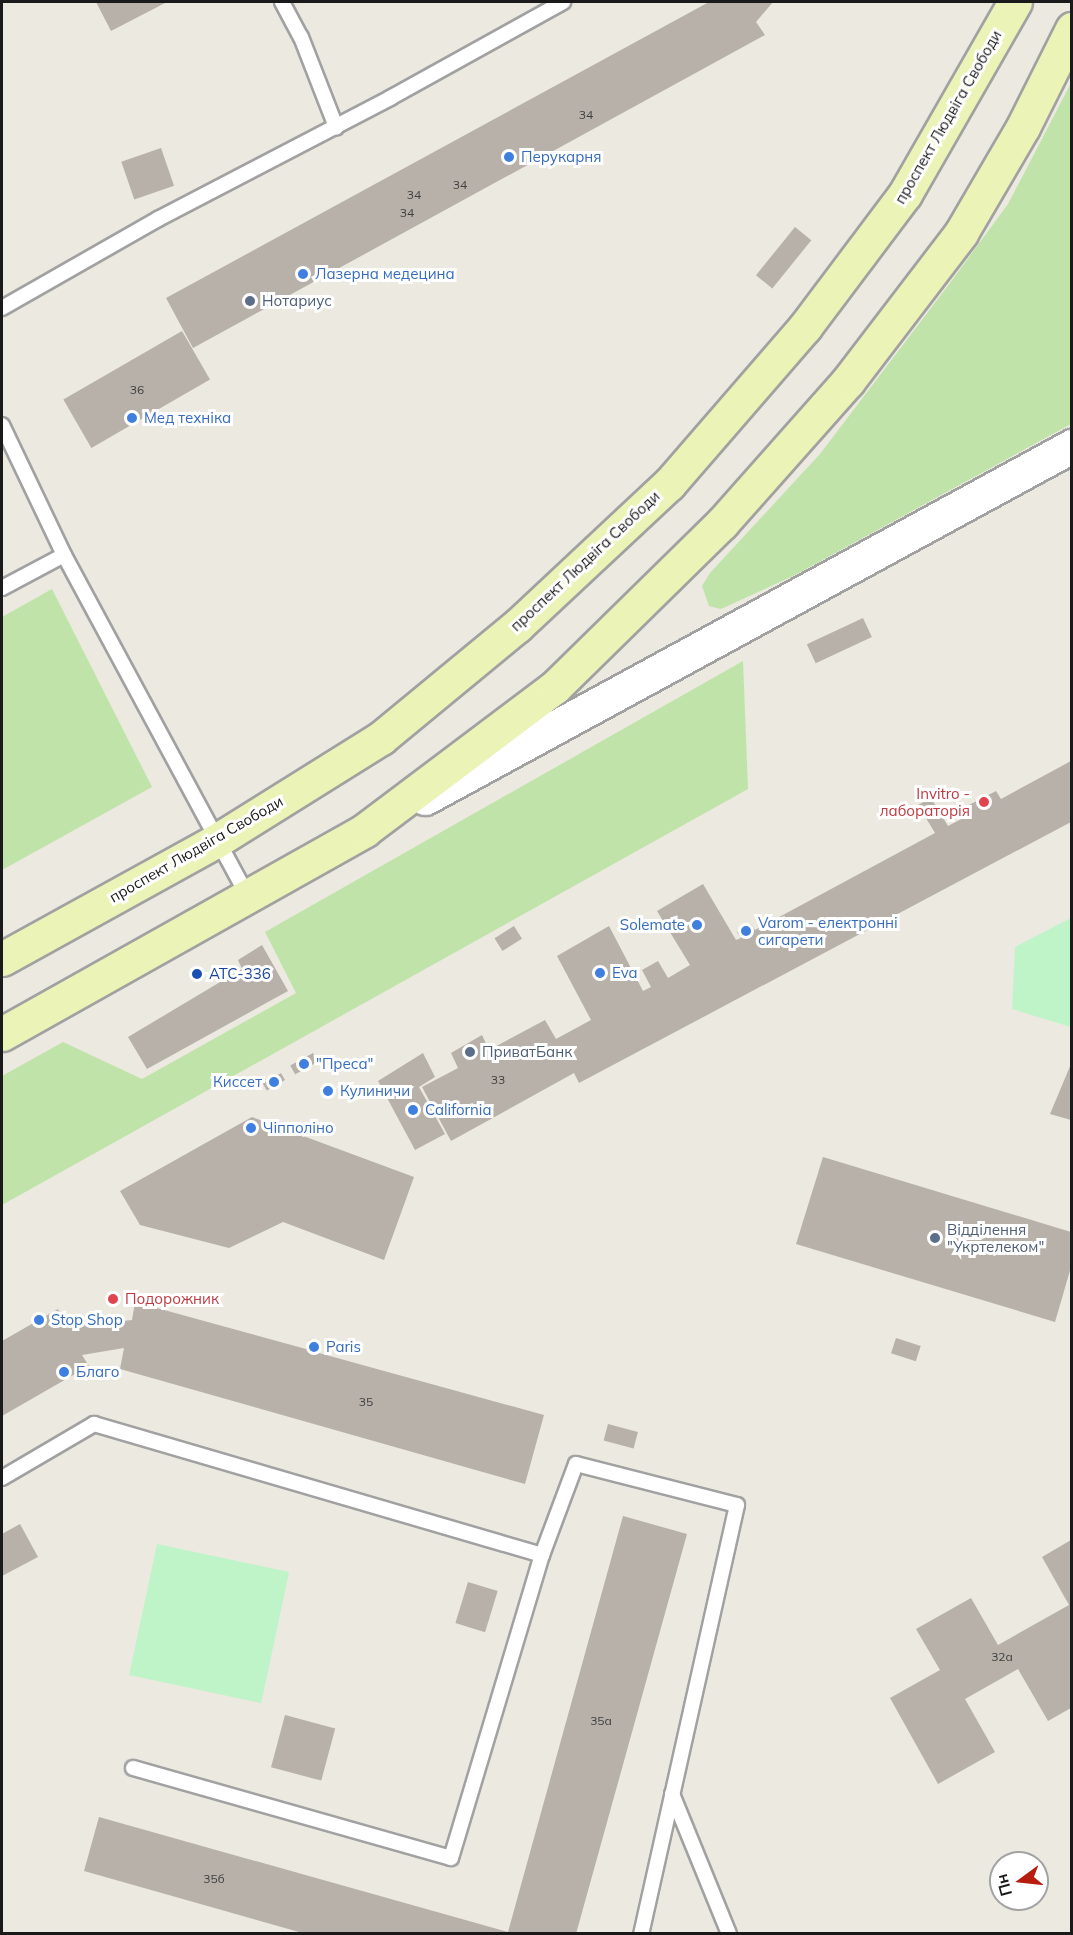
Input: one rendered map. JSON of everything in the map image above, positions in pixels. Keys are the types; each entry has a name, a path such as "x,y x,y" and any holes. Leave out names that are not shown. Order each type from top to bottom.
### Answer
{"main road":[{"name":"проспект Людвіга Свободи","path":"2,959 216,841 381,738 517,626 669,484 805,327 905,194 1015,2"},
{"path":"2,1034 365,830 555,687 722,523 848,381 961,233 1023,127 1071,29"}],"street":[{"path":"365,830 1071,446"}],"lane":[{"path":"282,2 301,36 336,126"},
{"path":"2,308 158,219 336,126 563,2"},
{"path":"2,425 64,555 248,897"},
{"path":"2,588 64,555"},
{"path":"2,1478 94,1424 542,1555"},
{"path":"133,1768 451,1858 542,1555 576,1464 737,1505 641,1934"},
{"path":"672,1794 729,1934"}],"green space":[{"path":"1071,83 1071,424 795,575 721,609 709,606 702,586 710,573 820,454 950,283 1008,204"},
{"path":"52,589 152,787 2,870 2,617"},
{"path":"743,661 748,789 2,1205 2,1076 63,1042 142,1079 296,993 265,932"},
{"path":"1071,918 1071,1027 1012,1009 1015,947"},
{"path":"157,1544 289,1572 261,1703 129,1675"}],"building":[{"path":"96,2 167,2 111,31"},
{"path":"709,2 773,2 756,22 765,35 193,348 166,298"},
{"path":"161,148 174,186 134,199 121,162"},
{"path":"795,227 811,240 772,288 756,275"},
{"path":"182,331 210,379 91,448 63,400"},
{"path":"863,618 872,637 816,663 807,644"},
{"path":"1071,761 1071,822 579,1083 574,1073 451,1141 422,1087 458,1068 451,1053 482,1035 489,1050 545,1020 556,1039 591,1020 557,956 609,926 643,991 651,987 642,970 658,961 668,978 690,965 657,911 703,884 736,940 741,938 737,932 751,924 755,930 935,833 918,805 931,798 948,826 971,814 967,806 996,791 1001,799"},
{"path":"514,926 522,939 502,951 494,938"},
{"path":"262,945 288,991 147,1069 128,1037 242,969 238,960"},
{"name":"\"Преса\"","path":"313,1053 318,1062 295,1074 290,1066"},
{"name":"California","path":"423,1053 435,1077 419,1087 445,1134 415,1150 378,1081"},
{"path":"1071,1064 1071,1120 1050,1114"},
{"name":"Киссет","path":"281,1073 285,1080 267,1090 263,1084"},
{"path":"252,1117 414,1177 384,1260 283,1222 229,1248 140,1225 120,1191"},
{"name":"Відділення \"Укртелеком\"","path":"823,1157 1071,1232 1071,1267 1055,1322 796,1244"},
{"path":"135,1302 306,1349 310,1339 322,1344 319,1353 544,1415 525,1484 120,1369 124,1348 82,1355 89,1366 2,1416 2,1341 58,1309 68,1327 132,1320"},
{"path":"896,1338 921,1346 916,1361 891,1353"},
{"path":"608,1424 638,1432 634,1448 604,1440"},
{"path":"623,1516 687,1534 576,1934 306,1934 84,1871 99,1817 508,1932"},
{"path":"20,1524 38,1557 2,1576 2,1534"},
{"path":"1071,1540 1071,1708 1048,1721 1018,1669 965,1699 995,1752 938,1784 890,1698 940,1670 916,1629 971,1598 998,1645 1069,1605 1042,1557"},
{"path":"468,1582 498,1591 485,1632 455,1623"},
{"path":"285,1715 335,1728 321,1781 271,1767"}],"place":[{"name":"Перукарня","path":"509,157"},
{"name":"Лазерна медецина","path":"303,274"},
{"name":"Нотариус","path":"250,301"},
{"name":"Мед техніка","path":"132,418"},
{"name":"Invitro - лабораторія","path":"984,802"},
{"name":"Solemate","path":"697,925"},
{"name":"Varom - електронні сигарети","path":"746,931"},
{"name":"Eva","path":"600,973"},
{"name":"АТС-336","path":"197,974"},
{"name":"ПриватБанк","path":"470,1052"},
{"name":"\"Преса\"","path":"304,1064"},
{"name":"Киссет","path":"274,1082"},
{"name":"Кулиничи","path":"328,1091"},
{"name":"California","path":"413,1110"},
{"name":"Чіпполіно","path":"251,1128"},
{"name":"Відділення \"Укртелеком\"","path":"935,1238"},
{"name":"Подорожник","path":"113,1299"},
{"name":"Stop Shop","path":"39,1320"},
{"name":"Paris","path":"314,1347"},
{"name":"Благо","path":"64,1372"}]}
